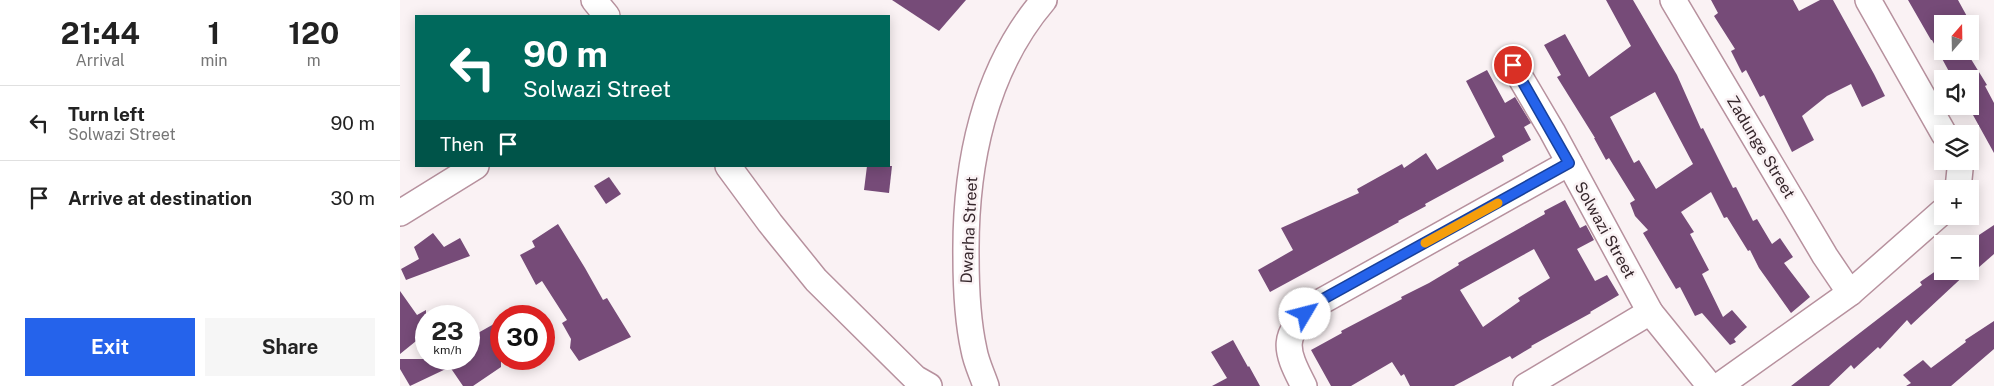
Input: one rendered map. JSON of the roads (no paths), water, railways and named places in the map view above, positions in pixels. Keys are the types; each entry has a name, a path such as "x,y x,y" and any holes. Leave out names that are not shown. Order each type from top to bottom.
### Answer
{"street":[{"path":"594,0 606,15"},
{"name":"Dwarha Street","path":"986,386 974,350 966,289 968,186 981,120 1000,70 1026,21 1044,0"},
{"name":"Zadunge Street","path":"1673,0 1825,256 1850,293"},
{"path":"1868,0 1939,125"},
{"name":"Solwazi Street","path":"1513,65 1650,312 1710,386"},
{"path":"1304,386 1290,360 1289,344 1295,326 1314,304 1569,163"},
{"path":"400,213 474,167"},
{"path":"729,167 770,223 816,280 915,378 929,386"},
{"path":"1719,386 1850,293 1934,219"},
{"path":"1526,386 1650,312"}]}
